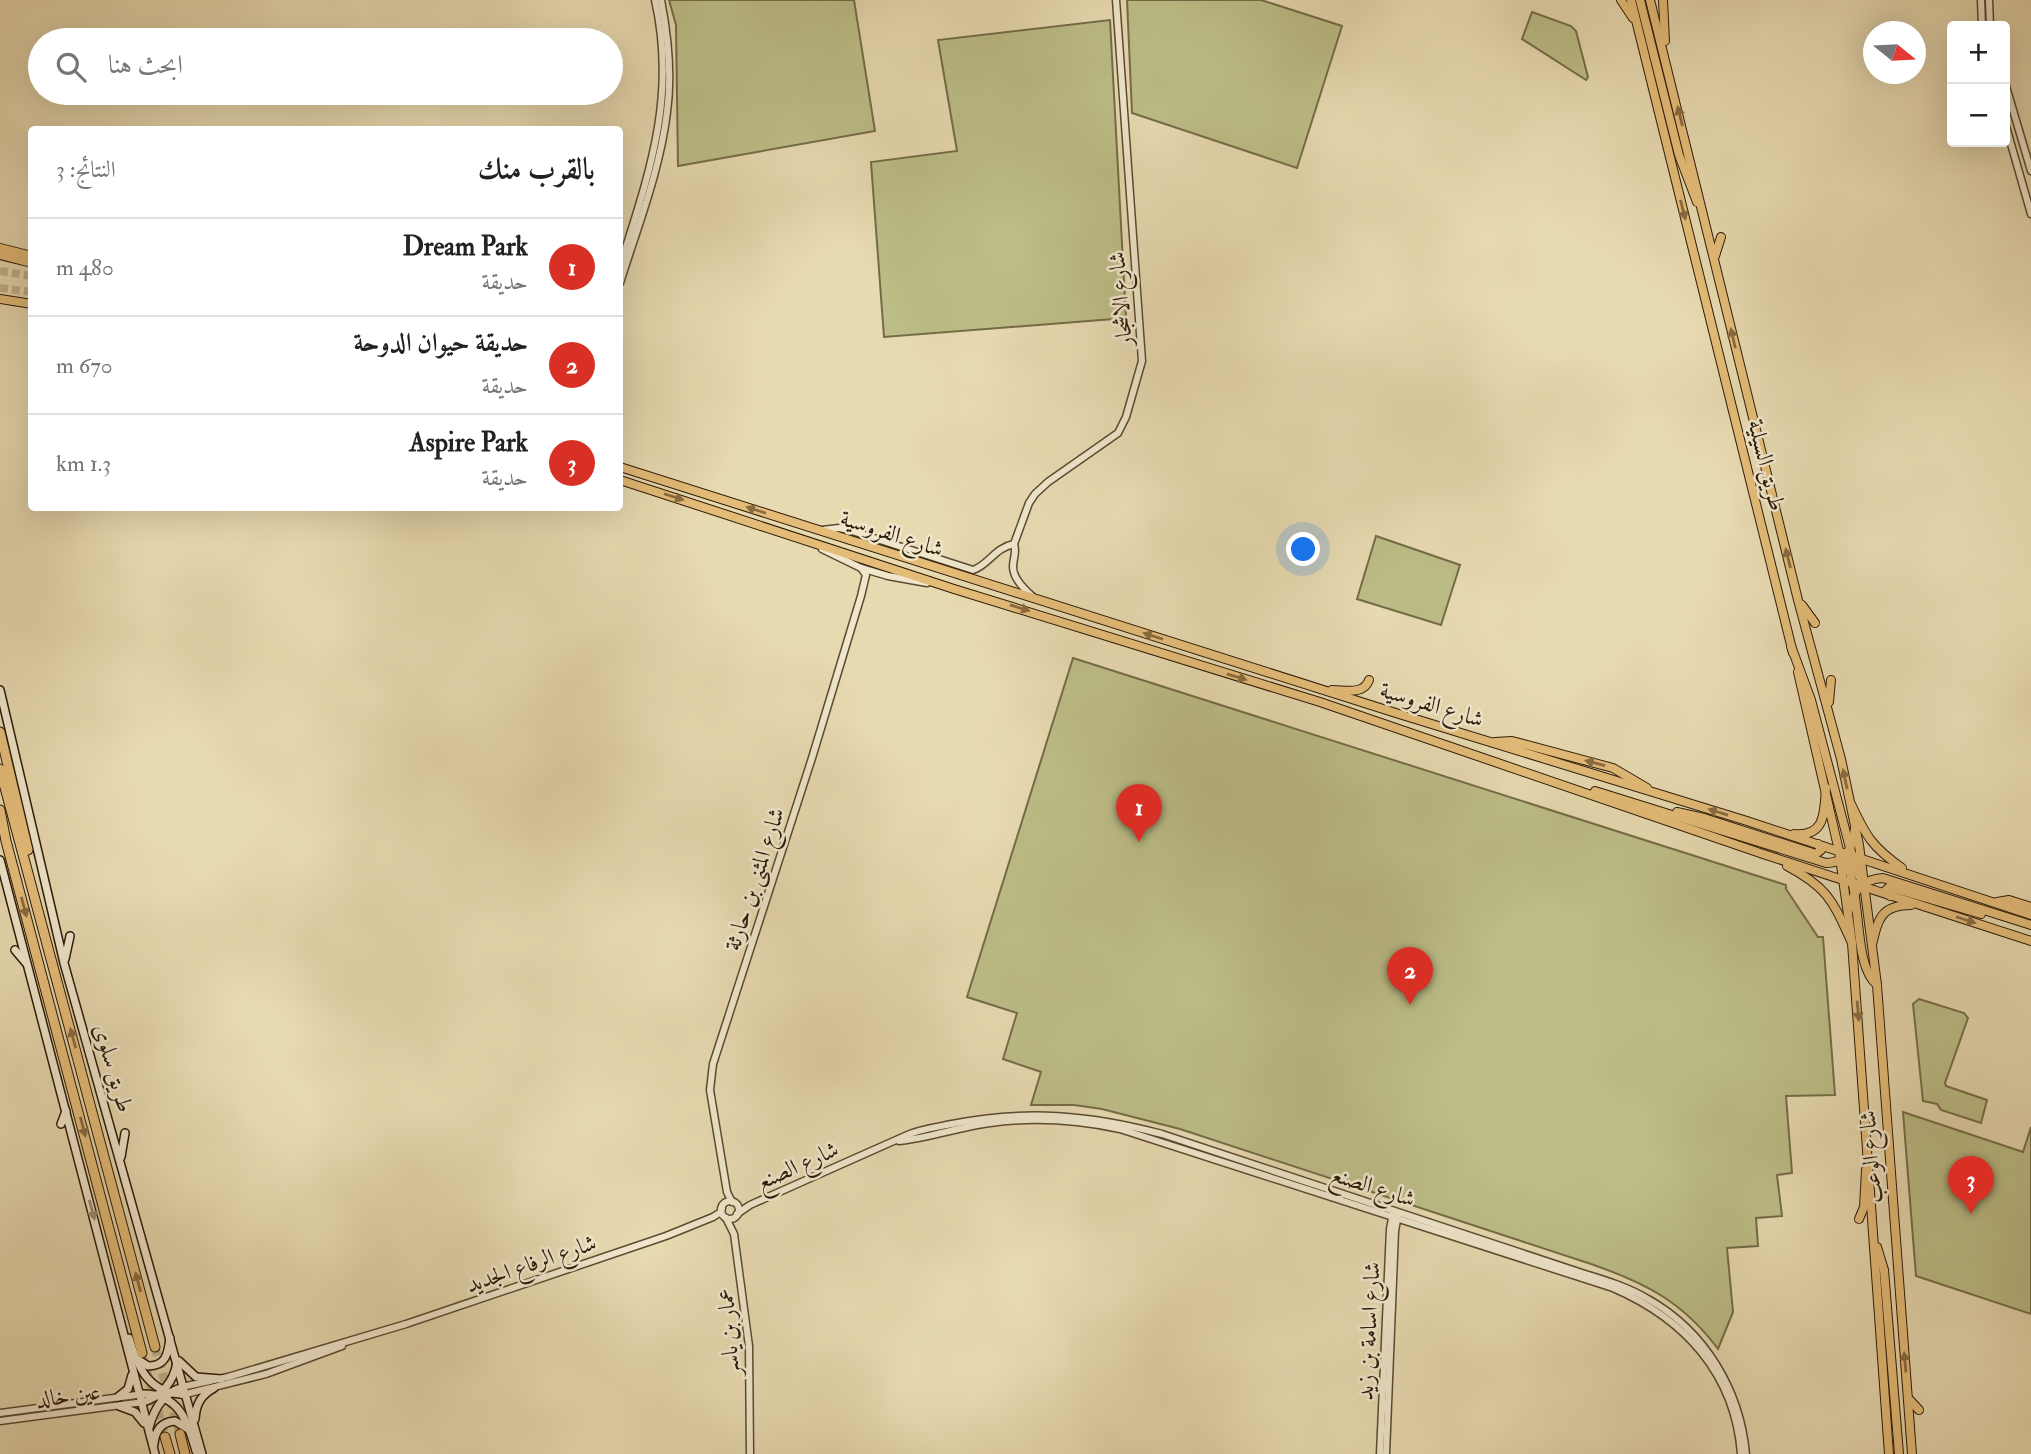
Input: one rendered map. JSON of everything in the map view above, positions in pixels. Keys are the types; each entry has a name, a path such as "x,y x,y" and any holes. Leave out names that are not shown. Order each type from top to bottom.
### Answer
{"highway":[{"path":"0,732 17,798 35,897"},
{"name":"طريق سلوى","path":"0,769 155,1348"},
{"name":"طريق سلوى","path":"0,810 139,1356"},
{"path":"0,824 6,841"},
{"path":"180,1434 186,1454"},
{"path":"165,1437 170,1454"}],"main road":[{"path":"1620,0 1637,25"},
{"name":"طريق السيلية","path":"1631,0 1826,788 1848,855"},
{"path":"1640,0 1682,167 1690,190 1703,211"},
{"name":"طريق السيلية","path":"1650,0 1850,804 1855,828 1844,881 1852,943"},
{"path":"1662,0 1667,68"},
{"path":"1715,259 1721,237"},
{"path":"0,248 28,255"},
{"path":"0,256 28,262"},
{"path":"0,299 28,303"},
{"name":"شارع الفروسية","path":"623,468 1493,743 1512,741 1613,768 1656,793 1780,832"},
{"name":"شارع الفروسية","path":"623,481 954,589 1320,702 1766,855 2031,942"},
{"path":"1798,600 1815,623"},
{"path":"1791,646 1811,700 1848,855 1860,886 1865,966 1869,977 1877,985"},
{"path":"1828,709 1831,680"},
{"path":"1322,690 1363,689 1369,682"},
{"name":"طريق سلوى","path":"0,690 64,963 177,1358 200,1454"},
{"path":"1537,777 1626,801 1819,862 1832,863 1848,855 1855,828"},
{"path":"1780,832 1804,835 1817,828 1823,818 1826,788"},
{"path":"1626,801 1704,818 1817,854 1821,850 1818,844"},
{"path":"1850,804 1873,845 1910,874"},
{"path":"1780,832 2031,915"},
{"path":"1766,855 1819,886 1833,904 1852,943"},
{"name":"شارع الوعب","path":"1848,855 1860,886 1877,985 1912,1454"},
{"path":"0,860 154,1453"},
{"path":"1848,913 1860,886 1877,878 1888,878 2028,924"},
{"path":"1890,896 1885,891 1889,887 1985,915 2028,924"},
{"path":"1995,903 2009,900 2031,907"},
{"path":"1872,945 1879,920 1886,911 1898,905 1922,905"},
{"path":"64,963 70,936"},
{"name":"شارع الوعب","path":"1852,943 1889,1454"},
{"path":"15,950 27,965"},
{"path":"61,1124 66,1111"},
{"path":"120,1161 125,1133"},
{"path":"1859,1219 1864,1207 1864,1175 1868,1164"},
{"path":"1875,1244 1883,1263 1901,1454"},
{"path":"108,1270 149,1381 193,1429"},
{"path":"139,1356 149,1366 160,1364 166,1357 170,1334"},
{"path":"177,1358 184,1368 196,1377 221,1379"},
{"path":"149,1433 156,1408 174,1376 177,1358"},
{"path":"132,1371 128,1389 118,1402 140,1415 149,1433"},
{"path":"193,1429 198,1402 214,1388"},
{"path":"140,1399 185,1390"},
{"path":"1908,1398 1919,1410"},
{"path":"154,1453 155,1437 162,1424 175,1421 193,1429"}],"street":[{"path":"623,255 651,164 660,122 662,58 660,28 654,0"},
{"path":"623,273 656,166 667,114 668,65 661,0"},
{"name":"شارع الاشجار","path":"1035,598 1022,586 1013,572 1016,549 1014,544 1028,503 1048,482 1118,433 1126,417 1142,361 1116,0"},
{"path":"1981,0 1982,21"},
{"path":"1989,0 1990,21"},
{"path":"2005,84 2031,171"},
{"path":"2010,140 2031,214"},
{"name":"شارع الفروسية","path":"821,530 844,528 968,569 978,569 1001,548 1014,544"},
{"name":"شارع الفروسية","path":"775,529 861,568 954,589"},
{"path":"861,568 866,574 866,581"},
{"path":"866,581 872,574 881,574"},
{"name":"شارع المثنى بن حارثة","path":"737,1215 738,1210 727,1192 710,1090 713,1064 866,581"},
{"name":"شارع الصنع","path":"737,1215 750,1205 906,1135 962,1122 1004,1116 1059,1115 1121,1123 1614,1288 1654,1308 1677,1325 1697,1345 1716,1373 1733,1412 1744,1454"},
{"name":"شارع المثنى بن حارثة","path":"722,1206 727,1192"},
{"path":"722,1206 733,1203"},
{"name":"شارع الصنع","path":"733,1203 750,1205"},
{"name":"شارع الرفاع الجديد","path":"185,1390 406,1324 666,1236 713,1217 721,1212 722,1206"},
{"name":"عمار بن ياسر","path":"722,1206 734,1234"},
{"name":"شارع اسامة بن زيد","path":"1380,1454 1395,1214"},
{"name":"شارع اسامة بن زيد","path":"1386,1454 1395,1214"},
{"name":"شارع الرفاع الجديد","path":"713,1217 737,1215"},
{"name":"عمار بن ياسر","path":"737,1215 734,1234 749,1346 748,1454"},
{"name":"شارع الرفاع الجديد","path":"185,1390 214,1388 266,1374 321,1355 359,1338"},
{"name":"عين خالد","path":"0,1422 140,1399"},
{"name":"عين خالد","path":"0,1413 118,1402"}],"green space":[{"path":"669,0 854,0 875,131 678,166 676,25"},
{"path":"1127,0 1261,0 1342,26 1297,168 1132,113"},
{"path":"1532,12 1571,26 1576,31 1588,77 1586,80 1522,39"},
{"path":"1110,20 1126,318 884,337 871,162 957,151 938,40"},
{"path":"1376,536 1460,565 1441,625 1357,599"},
{"path":"1073,658 1786,885 1818,937 1823,937 1835,1095 1786,1096 1792,1173 1777,1175 1782,1216 1756,1218 1758,1246 1727,1248 1733,1312 1718,1349 1677,1306 1646,1287 1591,1264 1180,1129 1102,1109 1074,1105 1031,1105 1041,1072 1003,1059 1017,1013 967,997"},
{"path":"1919,999 1964,1013 1968,1018 1945,1083 1946,1086 1987,1100 1981,1123 1941,1110 1937,1104 1923,1101 1913,1004"},
{"path":"1903,1112 2023,1152 2031,1127 2031,1314 1916,1276"}],"tunnel":[{"path":"0,271 28,275"},
{"path":"0,288 28,292"},
{"path":"155,1347 180,1434"},
{"path":"143,1358 165,1437"}],"place":[{"name":"Dream Park","path":"1139,842"},
{"name":"حديقة حيوان الدوحة","path":"1410,1005"},
{"name":"Aspire Park","path":"1971,1214"}]}
